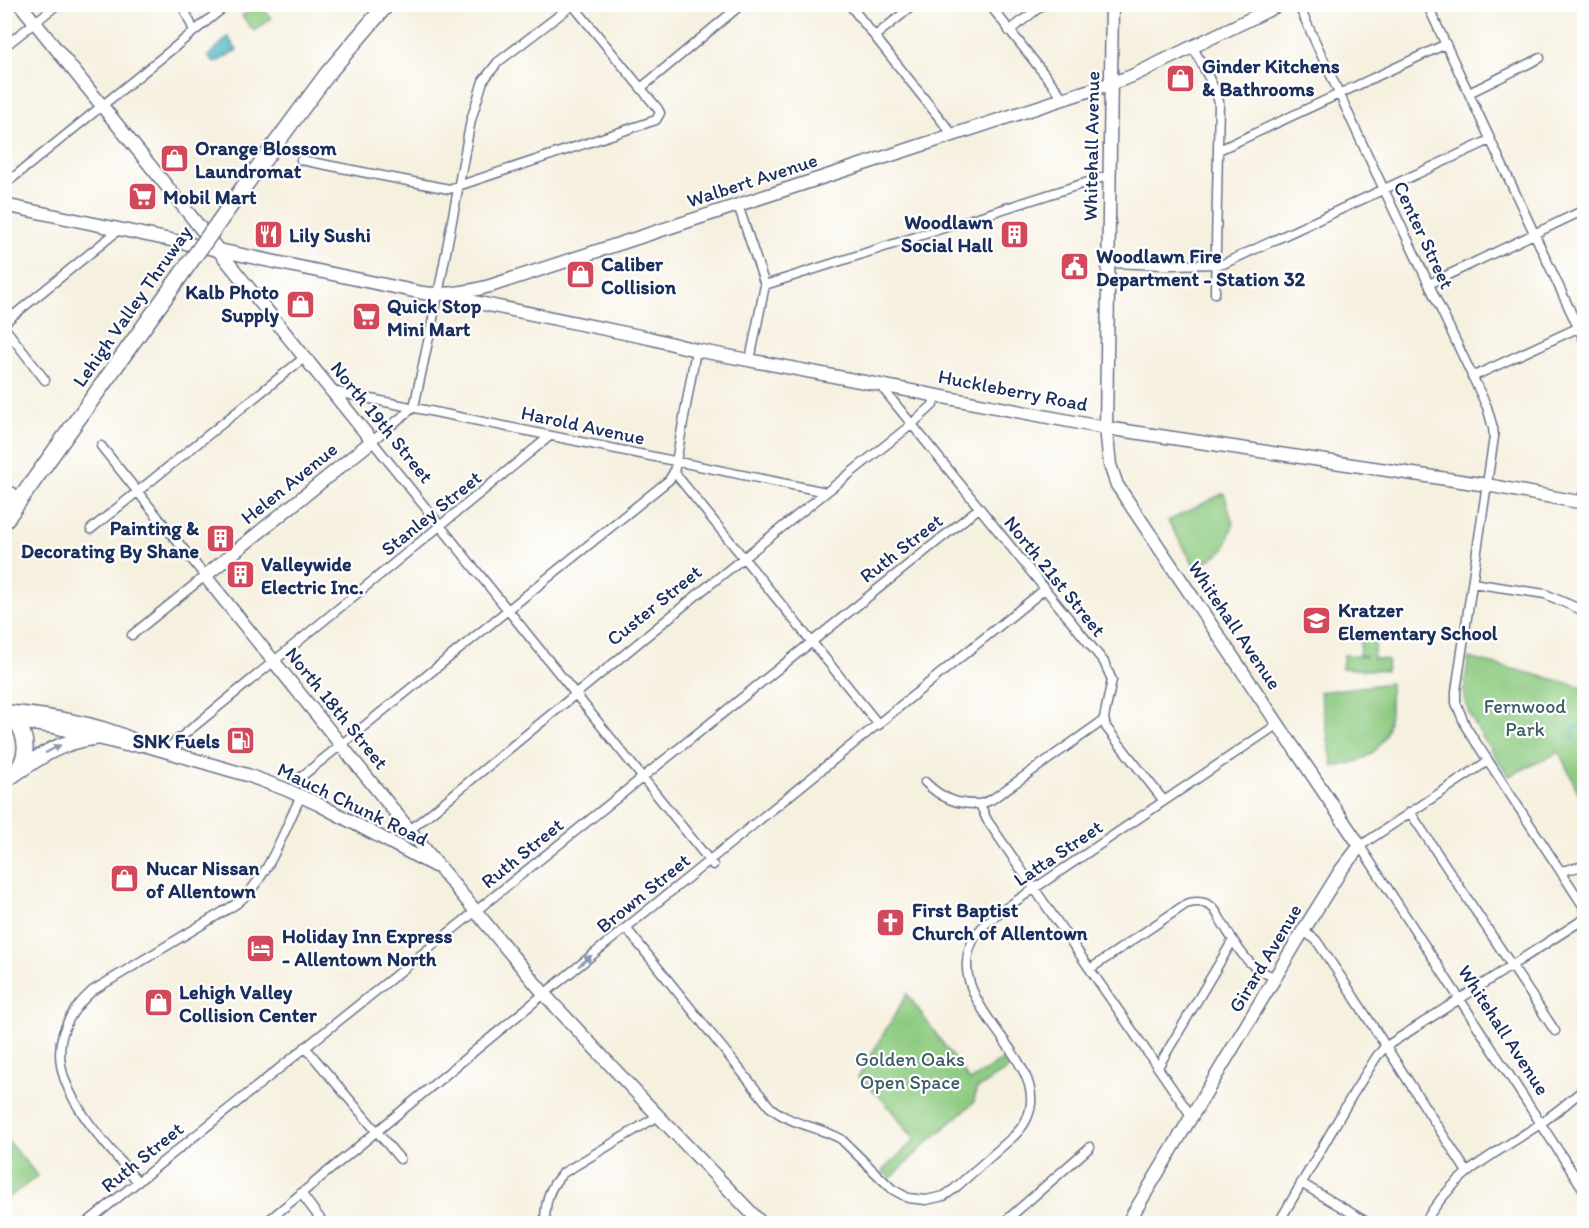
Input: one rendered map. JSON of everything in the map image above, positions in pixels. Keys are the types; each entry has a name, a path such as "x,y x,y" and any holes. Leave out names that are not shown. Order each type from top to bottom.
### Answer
{"highway":[{"name":"Lehigh Valley Thruway","path":"4,522 320,67 373,4"},
{"name":"Lehigh Valley Thruway","path":"238,185 321,81 387,4"},
{"name":"Lehigh Valley Thruway","path":"7,500 179,269"},
{"path":"8,716 24,735 26,747 24,759 9,777"},
{"path":"9,777 57,747 76,740 97,737"}],"street":[{"name":"North 19th Street","path":"20,4 711,863"},
{"path":"4,47 58,4"},
{"path":"182,4 194,31"},
{"path":"4,185 228,4"},
{"path":"641,88 742,4"},
{"path":"849,4 953,135"},
{"path":"875,36 915,4"},
{"path":"989,4 1064,99"},
{"path":"1010,31 1044,4"},
{"name":"Whitehall Avenue","path":"1112,4 1106,428 1110,465 1118,484 1360,846 1584,1190"},
{"name":"Walbert Avenue","path":"4,206 438,295 454,294 490,286 1112,83 1281,4"},
{"name":"Center Street","path":"1298,4 1487,407 1494,428 1456,703 1466,727 1584,907"},
{"path":"1428,4 1490,140 1582,327 1584,339"},
{"path":"301,160 449,189 458,186 656,120 660,114 658,109 573,5 498,62 483,81 471,120 458,186 438,295 414,407"},
{"path":"1219,150 1446,44"},
{"path":"1193,47 1219,102 1215,293"},
{"path":"1469,93 1540,58"},
{"path":"1109,263 1216,265 1230,261 1490,140"},
{"path":"765,285 1110,175"},
{"path":"738,205 765,285 750,360"},
{"path":"1429,284 1584,210"},
{"path":"45,380 4,325 120,229"},
{"name":"Huckleberry Road","path":"438,295 649,338 696,350 1106,428 1583,499"},
{"path":"1472,377 1582,327"},
{"path":"300,777 669,480 674,472 696,350"},
{"path":"91,529 305,357"},
{"name":"North 21st Street","path":"879,384 1104,662 1112,687 1104,720"},
{"name":"Harold Avenue","path":"332,391 826,492"},
{"name":"Custer Street","path":"395,845 410,830 743,558 911,425 933,405 934,394"},
{"name":"Helen Avenue","path":"132,635 414,407"},
{"name":"Stanley Street","path":"164,751 550,436"},
{"name":"North 18th Street","path":"101,446 475,912 544,994"},
{"path":"674,472 879,725"},
{"name":"Ruth Street","path":"85,1224 978,508"},
{"path":"1472,583 1545,594 1584,611"},
{"name":"Brown Street","path":"264,1224 376,1130 626,928 711,863 1045,590"},
{"name":"Mauch Chunk Road","path":"8,716 41,715 74,722 128,736 144,745 246,776 301,796 440,868"},
{"name":"Mauch Chunk Road","path":"8,716 126,744 144,745"},
{"path":"926,782 935,791 955,802 966,805 980,804 991,800 1104,720 1110,734 1164,801"},
{"name":"Latta Street","path":"626,928 770,1107 791,1121 841,1139 892,1189 908,1198 926,1200 944,1196 1014,1136 1026,1120 1031,1101 1028,1083 1012,1052 971,990 967,961 969,949 980,930 995,916 1278,724"},
{"name":"Girard Avenue","path":"1127,1224 1341,870 1360,846 1488,760"},
{"path":"138,1182 89,1122 70,1094 62,1075 59,1055 63,1032 74,1011 92,991 236,904 250,892 261,878 301,796"},
{"path":"980,804 987,820 1192,1117"},
{"path":"1410,812 1555,1031"},
{"path":"1561,871 1584,866"},
{"path":"1090,969 1191,902 1205,903 1214,909 1253,967 1276,977"},
{"path":"1278,1224 1353,1094 1385,1047 1584,918"},
{"path":"1304,931 1316,940 1467,1172"},
{"path":"1158,1067 1233,940"},
{"path":"544,994 762,1224"},
{"path":"305,1047 400,1159"},
{"path":"1424,1224 1442,1196 1467,1172 1541,1123 1584,1089"},
{"path":"514,1224 545,1223 548,1195 551,1187 563,1173 658,1116"},
{"path":"1002,1224 1090,1147"},
{"path":"1301,1183 1370,1224"},
{"path":"301,1193 324,1224"}],"green space":[{"path":"257,5 261,5 271,18 254,31 242,16"},
{"path":"1224,493 1233,524 1224,550 1196,568 1168,521"},
{"path":"1362,631 1377,633 1373,658 1388,660 1386,671 1342,668 1344,655 1366,657 1359,655"},
{"name":"Fernwood Park","path":"1469,658 1584,687 1584,804 1559,752 1509,776 1482,737 1466,704 1464,690"},
{"path":"1390,683 1390,717 1379,746 1360,760 1333,767 1320,692"},
{"name":"Golden Oaks Open Space","path":"907,994 970,1081 1006,1057 1012,1066 976,1090 974,1102 891,1178 882,1171 915,1140 884,1101 858,1077"},
{"path":"4,1137 38,1176 5,1200 4,1200"}],"water":[{"path":"228,37 237,50 215,63 208,56"}],"waterway":[{"path":"1572,740 1576,726 1584,729"}],"place":[{"name":"Ginder Kitchens & Bathrooms","path":"1181,78"},
{"name":"Orange Blossom Laundromat","path":"174,159"},
{"name":"Mobil Mart","path":"142,197"},
{"name":"Woodlawn Social Hall","path":"1014,234"},
{"name":"Lily Sushi","path":"268,235"},
{"name":"Woodlawn Fire Department - Station 32","path":"1075,267"},
{"name":"Caliber Collision","path":"580,275"},
{"name":"Kalb Photo Supply","path":"300,304"},
{"name":"Quick Stop Mini Mart","path":"366,317"},
{"name":"Painting & Decorating By Shane","path":"220,539"},
{"name":"Valleywide Electric Inc.","path":"240,575"},
{"name":"Kratzer Elementary School","path":"1317,621"},
{"name":"SNK Fuels","path":"241,741"},
{"name":"Nucar Nissan of Allentown","path":"125,879"},
{"name":"First Baptist Church of Allentown","path":"891,922"},
{"name":"Holiday Inn Express - Allentown North","path":"261,948"},
{"name":"Lehigh Valley Collision Center","path":"158,1003"}]}
